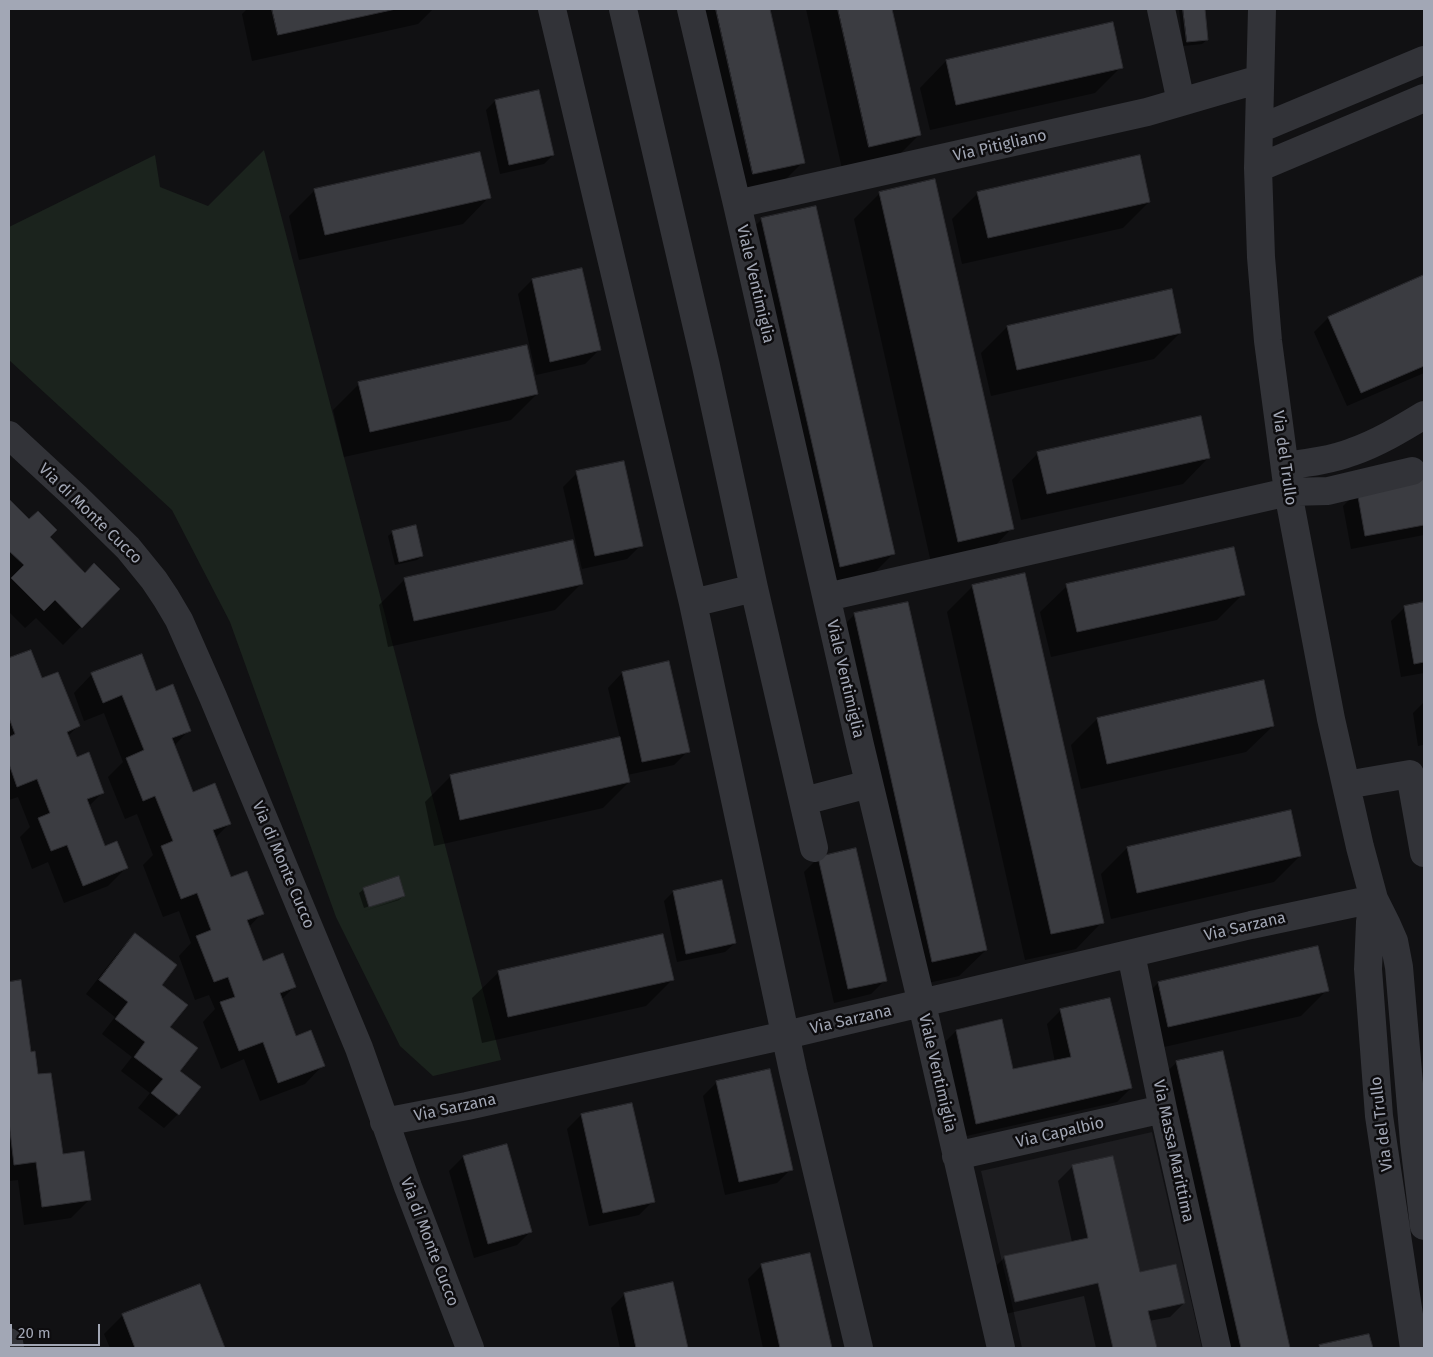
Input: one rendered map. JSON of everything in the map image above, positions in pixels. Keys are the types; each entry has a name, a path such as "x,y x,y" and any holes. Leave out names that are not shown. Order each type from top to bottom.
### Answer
{"street":[{"path":"552,9 693,604 793,1071 859,1348"},
{"path":"623,9 706,366 754,588 814,848"},
{"name":"Viale Ventimiglia","path":"691,9 1001,1348"},
{"path":"1161,9 1181,102"},
{"name":"Via del Trullo","path":"1262,9 1258,168 1264,300 1286,479 1331,719 1374,899 1388,924 1394,941 1399,968 1414,997 1414,1142 1424,1226"},
{"path":"1259,129 1424,60"},
{"name":"Via Pitigliano","path":"737,204 973,152 1181,102 1260,79"},
{"path":"1258,168 1424,98"},
{"path":"827,597 1286,479 1321,460 1352,452 1390,436 1424,415"},
{"name":"Via di Monte Cucco","path":"9,436 128,548 154,580 179,620 359,1048 384,1122 470,1348"},
{"path":"1286,479 1328,491 1412,471"},
{"path":"693,604 754,588"},
{"path":"1346,785 1410,774 1424,853"},
{"path":"804,801 869,784"},
{"name":"Via del Trullo","path":"1374,899 1370,922 1368,969 1380,1116 1414,1348"},
{"name":"Via Sarzana","path":"384,1122 477,1104 786,1036 1251,925 1374,899"},
{"name":"Via Massa Marittima","path":"1131,954 1217,1348"},
{"name":"Via Capalbio","path":"956,1156 1164,1109"},
{"path":"9,1342 10,1348"}],"shaded area":[{"path":"264,150 501,1060 433,1076 400,1046 336,917 230,622 172,510 9,360 9,227 155,155 160,187 208,206"},
{"path":"1152,1132 1202,1348 1022,1348 981,1171"}],"building":[{"path":"272,9 396,9 278,35"},
{"path":"716,9 770,9 805,163 753,174"},
{"path":"838,9 892,9 921,135 869,147"},
{"path":"1183,9 1205,9 1208,40 1187,42"},
{"path":"1113,22 1123,68 956,105 946,60"},
{"path":"539,90 554,155 509,165 495,100"},
{"path":"480,152 491,198 325,235 314,189"},
{"path":"1140,155 1150,202 988,238 977,192"},
{"path":"935,179 1014,529 958,542 879,192"},
{"path":"816,206 895,554 840,567 761,218"},
{"path":"582,268 601,350 550,362 532,279"},
{"path":"1424,275 1424,366 1361,393 1328,317"},
{"path":"1172,289 1181,333 1017,370 1007,326"},
{"path":"527,345 538,394 370,432 358,382"},
{"path":"1201,416 1210,458 1047,494 1037,452"},
{"path":"624,461 643,546 595,556 576,471"},
{"path":"1424,478 1424,525 1365,536 1357,491"},
{"path":"9,499 29,519 38,511 57,530 50,537 85,573 94,563 120,589 82,628 55,600 44,611 11,578 24,565 9,551"},
{"path":"416,525 423,556 399,562 392,531"},
{"path":"573,540 583,584 414,621 404,578"},
{"path":"1234,547 1245,595 1077,632 1066,584"},
{"path":"1025,573 1104,923 1051,934 972,585"},
{"path":"908,602 987,950 932,962 854,613"},
{"path":"1424,602 1424,662 1414,664 1404,606"},
{"path":"31,650 42,678 58,672 80,726 67,732 77,757 89,752 104,793 87,799 105,846 117,841 128,868 83,886 67,845 51,851 38,818 50,813 37,779 17,787 9,764 9,737 15,734 9,718 9,658"},
{"path":"142,654 156,691 173,684 191,731 172,738 193,792 215,783 231,824 213,830 231,877 247,871 264,914 247,920 263,961 283,953 296,987 280,993 296,1036 311,1030 325,1066 278,1083 263,1042 239,1051 220,1002 235,997 228,977 214,982 196,936 211,930 197,893 181,899 161,846 173,841 155,796 143,801 126,758 144,750 122,695 103,703 91,673"},
{"path":"669,661 690,752 642,762 622,672"},
{"path":"1264,680 1274,726 1107,764 1097,718"},
{"path":"620,737 630,782 460,820 450,775"},
{"path":"1291,810 1301,856 1137,893 1127,847"},
{"path":"856,848 887,981 848,989 818,857"},
{"path":"399,876 405,896 369,907 363,888"},
{"path":"722,880 736,943 686,954 673,891"},
{"path":"135,933 177,965 162,985 188,1005 170,1027 198,1048 180,1071 201,1087 179,1115 151,1093 163,1079 134,1057 145,1042 115,1019 128,1002 99,980"},
{"path":"663,934 674,980 508,1017 498,971"},
{"path":"1318,946 1329,991 1168,1027 1158,982"},
{"path":"21,980 31,1052 35,1051 38,1074 51,1073 63,1154 84,1151 91,1200 42,1207 36,1162 14,1165 9,1122 9,982"},
{"path":"1110,998 1132,1088 976,1124 956,1030 1002,1019 1013,1069 1071,1057 1060,1009"},
{"path":"1223,1051 1290,1348 1241,1348 1176,1061"},
{"path":"770,1069 793,1170 739,1182 716,1081"},
{"path":"632,1103 655,1202 603,1213 581,1114"},
{"path":"507,1144 532,1232 488,1244 463,1156"},
{"path":"1113,1156 1140,1272 1176,1264 1185,1303 1148,1311 1157,1348 1113,1348 1098,1283 1015,1302 1004,1256 1088,1238 1072,1165"},
{"path":"810,1253 832,1348 780,1348 761,1264"},
{"path":"673,1282 688,1348 636,1348 624,1293"},
{"path":"200,1284 225,1348 135,1348 122,1314"},
{"path":"1369,1334 1373,1348 1320,1348 1319,1345"}]}
